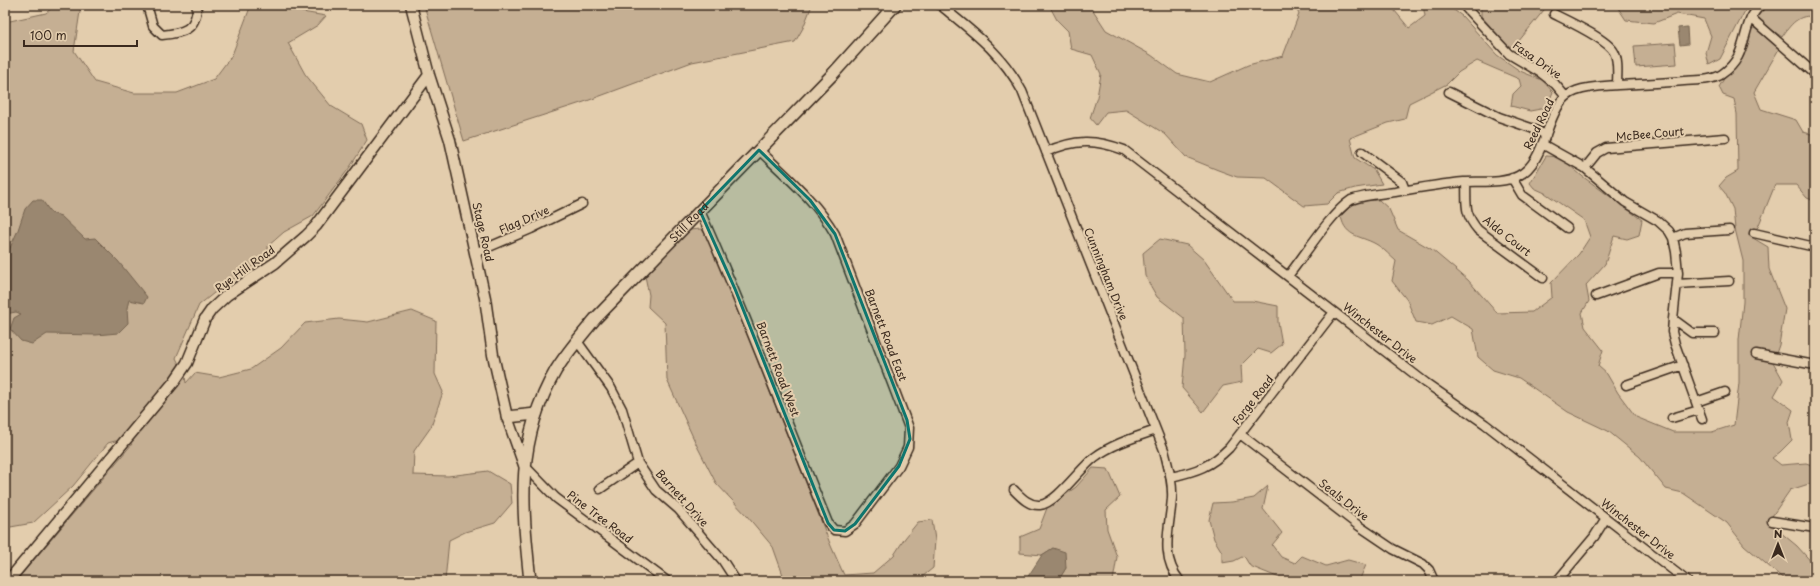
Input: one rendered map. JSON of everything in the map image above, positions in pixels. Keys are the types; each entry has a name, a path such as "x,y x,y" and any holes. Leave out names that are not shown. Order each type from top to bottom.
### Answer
{"main road":[{"name":"Still Road","path":"530,581 524,520 524,465 536,414 556,370 595,319 863,42 895,5"},
{"path":"507,417 536,414"}],"street":[{"path":"147,5 153,26 157,32 162,35 173,34 189,28 195,18 197,5"},
{"name":"Stage Road","path":"411,5 429,75 450,140 485,298 493,355 507,417 524,465"},
{"name":"Cunningham Drive","path":"940,5 1002,59 1013,74 1022,91 1156,430 1171,477 1172,497 1166,546 1168,561 1180,581"},
{"name":"Fasa Drive","path":"1463,5 1504,49 1522,63 1541,73 1555,84 1566,97"},
{"name":"Reed Road","path":"1288,276 1345,204 1358,198 1439,184 1497,181 1519,176 1531,165 1542,144 1556,110 1566,97 1578,90 1617,85 1695,80 1720,76 1739,58 1752,18 1761,5"},
{"path":"1554,14 1594,35 1614,51 1616,60 1617,85"},
{"path":"1752,18 1815,74"},
{"name":"Rye Hill Road","path":"8,581 174,382 186,363 205,319 212,309 227,295 275,263 316,226 429,75"},
{"path":"1449,92 1499,117 1546,135"},
{"name":"McBee Court","path":"1585,168 1597,153 1606,148 1725,138"},
{"name":"Winchester Drive","path":"1046,152 1074,142 1091,141 1109,144 1124,150 1426,383 1485,424 1687,581"},
{"path":"1542,144 1585,168 1625,202 1658,221 1669,231 1673,238 1678,273 1672,332 1702,419"},
{"name":"Barnett Road East","path":"759,150 827,219 835,234 909,428 908,447 899,466 855,524 844,531 839,532"},
{"path":"1362,152 1402,182 1405,190"},
{"path":"1512,178 1522,194 1567,228"},
{"name":"Aldo Court","path":"1466,182 1467,213 1470,220 1478,230 1543,278"},
{"name":"Flag Drive","path":"475,253 531,229 582,204"},
{"name":"Barnett Road West","path":"700,211 736,289 785,418 828,523 834,530 839,532"},
{"path":"1673,238 1685,233 1729,230"},
{"path":"1754,233 1815,247"},
{"path":"1596,296 1659,273 1678,273"},
{"path":"1677,284 1729,280"},
{"name":"Forge Road","path":"1171,477 1195,471 1212,463 1229,448 1334,312"},
{"path":"1673,319 1692,333 1715,333"},
{"name":"Barnett Drive","path":"577,341 611,388 622,409 638,463 656,490 678,508 723,560 736,581"},
{"path":"1756,354 1815,365"},
{"path":"1626,385 1683,365"},
{"path":"1672,418 1725,392"},
{"path":"1014,490 1030,503 1039,505 1045,504 1054,498 1095,457 1123,442 1156,430"},
{"name":"Seals Drive","path":"1240,434 1359,526 1393,549 1423,564 1429,570 1434,581"},
{"path":"600,489 638,463"},
{"name":"Pine Tree Road","path":"524,465 556,498 656,578 667,581"},
{"path":"1557,581 1594,537 1606,518"},
{"path":"1772,521 1815,528"}],"highlighted area":[{"path":"759,150 810,200 835,234 907,420 910,439 899,466 855,524 845,531 834,530 828,523 735,289 700,211"}],"shaded area":[{"path":"55,5 81,5 74,51 95,82 134,93 177,93 214,79 232,55 251,5 292,5 302,12 326,16 318,25 288,43 305,74 331,106 361,124 367,140 350,167 313,216 284,232 268,246 268,256 219,289 199,305 176,358 185,376 186,383 195,373 219,377 251,369 281,348 305,323 339,319 368,322 412,311 436,321 435,374 443,392 431,427 414,451 413,475 448,476 488,471 510,484 512,503 495,523 465,532 449,540 445,581 16,581 132,444 115,441 108,443 73,486 33,523 5,528 5,20 10,21 46,13"},
{"path":"424,5 812,5 803,28 795,42 692,62 584,102 464,141"},
{"path":"1049,5 1083,5 1091,7 1106,30 1151,55 1177,74 1210,82 1248,65 1283,56 1299,14 1294,5 1390,5 1409,28 1425,16 1423,5 1447,5 1462,16 1497,55 1520,71 1542,80 1553,92 1546,108 1530,111 1511,106 1513,94 1521,86 1519,79 1477,61 1459,72 1447,84 1409,103 1405,119 1388,123 1350,138 1355,158 1374,170 1382,184 1355,188 1338,193 1327,204 1304,206 1266,178 1237,177 1186,157 1165,134 1126,110 1106,112 1096,125 1090,118 1097,97 1101,74 1092,55 1071,49 1068,31 1057,20"},
{"path":"1481,5 1548,5 1514,47 1508,46 1481,16"},
{"path":"1616,5 1748,5 1720,59 1709,65 1706,53 1711,36 1704,19 1677,14 1654,23 1626,20"},
{"path":"1766,5 1815,5 1815,17 1809,16 1800,18 1788,28 1782,37 1761,22 1757,17"},
{"path":"1687,27 1688,44 1680,45 1678,28"},
{"path":"1752,28 1756,28 1765,34 1779,49 1754,92 1761,109 1796,120 1803,132 1815,135 1815,201 1807,198 1796,185 1775,185 1758,227 1748,235 1768,247 1769,269 1785,309 1779,345 1773,362 1783,380 1774,396 1793,410 1789,422 1792,440 1772,458 1781,465 1806,463 1815,466 1815,482 1790,490 1768,522 1797,546 1815,566 1815,581 1786,581 1744,545 1727,523 1683,493 1666,489 1640,457 1608,431 1568,412 1519,378 1493,370 1478,357 1473,329 1451,316 1432,325 1416,322 1407,300 1392,281 1396,261 1373,242 1356,236 1346,229 1341,216 1356,201 1379,200 1389,209 1398,230 1431,249 1468,280 1497,313 1532,312 1552,297 1551,283 1579,254 1590,237 1584,220 1545,193 1534,188 1530,183 1546,156 1560,157 1582,176 1642,220 1639,235 1627,239 1614,236 1605,264 1586,285 1589,301 1582,313 1585,327 1603,350 1598,366 1607,374 1618,393 1636,417 1673,432 1712,432 1734,425 1739,383 1739,340 1743,302 1743,261 1735,229 1733,209 1725,193 1719,186 1726,178 1738,171 1737,114 1734,99 1723,95 1719,87 1725,77 1742,60"},
{"path":"1675,43 1677,64 1636,67 1634,46"},
{"path":"33,200 42,200 51,213 61,216 85,239 95,238 118,261 147,297 144,303 129,300 127,308 128,323 118,333 96,335 47,334 32,344 21,341 10,329 14,318 21,314 16,312 5,314 5,259 18,230 25,209"},
{"path":"701,229 709,238 831,546 844,575 873,573 894,555 918,522 932,520 935,540 933,568 917,581 783,581 783,575 773,547 747,516 716,483 697,446 667,380 665,323 648,307 649,295 645,276 689,230"},
{"path":"1160,239 1187,245 1204,260 1233,301 1252,301 1278,306 1278,322 1282,344 1271,353 1258,349 1241,366 1242,382 1223,386 1203,412 1182,388 1185,355 1184,318 1157,297 1145,276 1143,253"},
{"path":"1093,468 1108,469 1120,497 1106,510 1107,529 1117,557 1113,581 1058,581 1066,568 1053,548 1042,555 1020,553 1020,537 1039,529 1047,508 1076,487"},
{"path":"1268,486 1263,509 1282,533 1272,545 1281,557 1295,563 1302,556 1326,566 1348,560 1366,565 1359,581 1287,581 1250,566 1244,556 1234,561 1222,563 1222,552 1214,539 1209,520 1213,503 1232,502 1254,498"},
{"path":"1053,548 1065,552 1066,568 1058,581 1025,581 1042,555"}],"waterway":[{"path":"5,570 15,581"}]}
